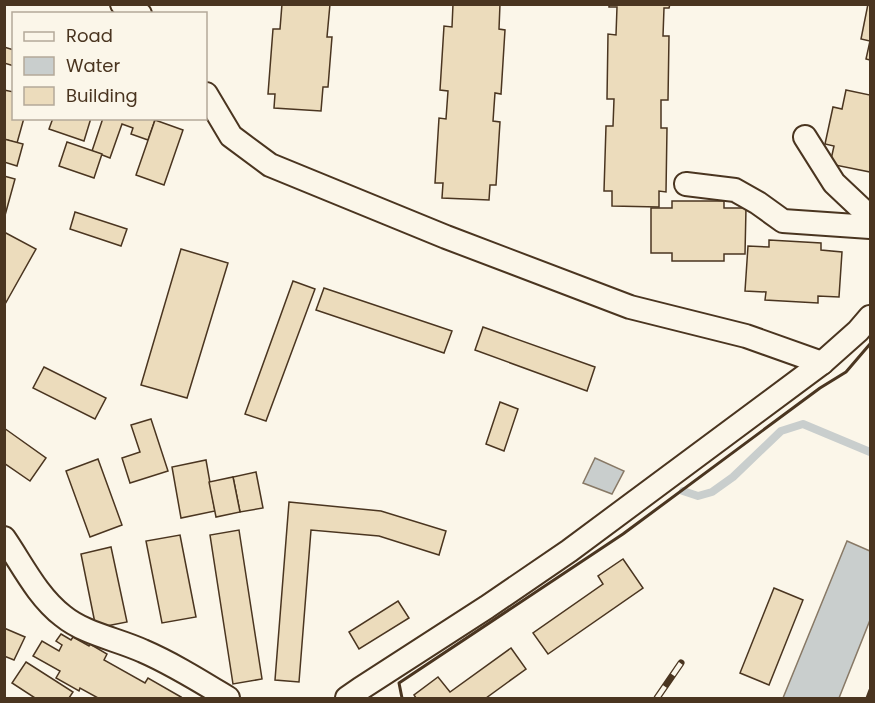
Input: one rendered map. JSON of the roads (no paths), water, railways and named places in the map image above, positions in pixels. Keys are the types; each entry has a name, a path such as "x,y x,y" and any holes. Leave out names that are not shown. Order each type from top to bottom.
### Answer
{"street":[{"path":"122,4 136,12"},
{"path":"207,96 231,136 270,165 446,237 630,307 746,336 822,363"},
{"path":"805,137 834,183 870,217"},
{"path":"686,184 735,190 783,221 870,227"},
{"path":"347,699 569,551 822,363 858,331 870,317"},
{"path":"4,538 41,594 62,616 81,627 142,650 182,670 228,699"}],"water":[{"path":"595,458 624,471 612,494 583,483"},
{"path":"847,541 870,551 870,620 839,698 783,698"}],"waterway":[{"path":"683,491 698,496 712,492 733,477 781,431 803,424 870,452"}],"railway":[{"path":"657,698 681,663"}]}
